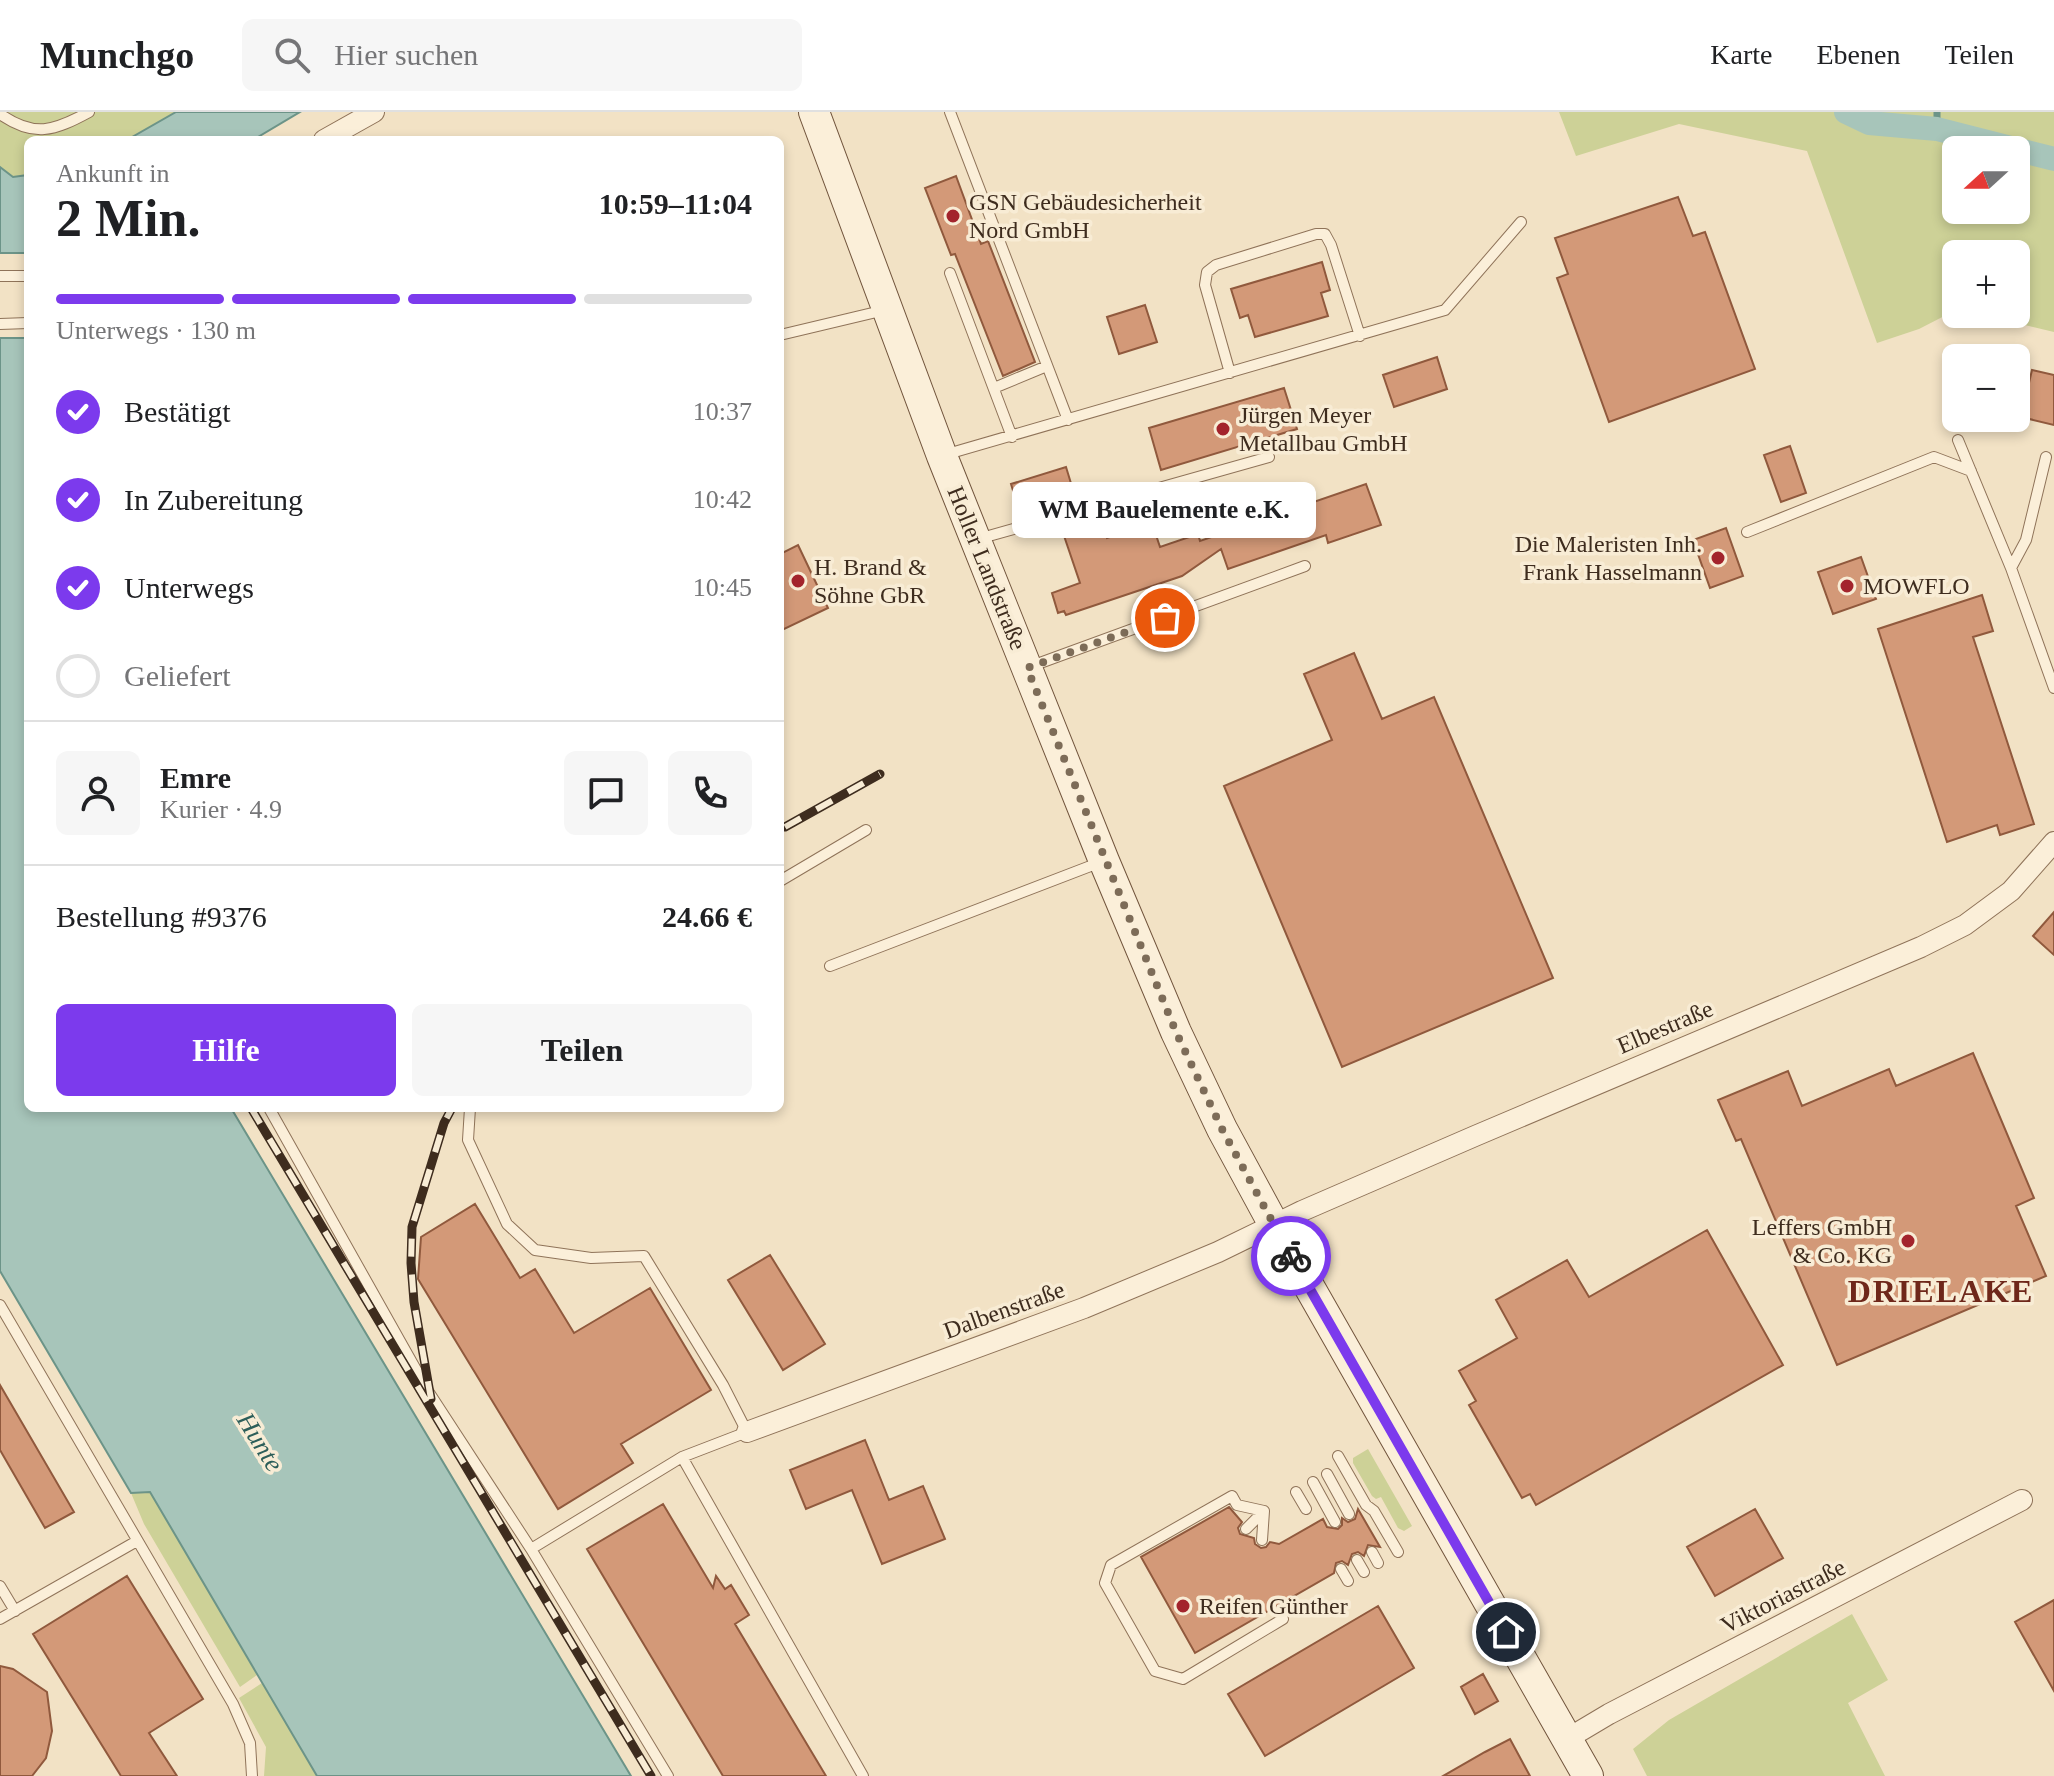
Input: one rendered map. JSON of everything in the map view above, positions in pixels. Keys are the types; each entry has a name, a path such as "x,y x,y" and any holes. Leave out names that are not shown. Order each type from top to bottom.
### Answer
{"main road":[{"name":"Holler Landstraße","path":"814,112 942,456 1176,1032 1222,1129 1274,1225 1588,1776"}],"street":[{"path":"332,136 374,112"},
{"name":"Elbestraße","path":"1274,1225 1475,1136 1921,947 1965,925 2011,891 2054,842"},
{"name":"Dalbenstraße","path":"747,1432 1084,1308 1274,1225"},
{"name":"Viktoriastraße","path":"1567,1739 1609,1714 2022,1500"}],"lane":[{"path":"0,114 17,126 39,130 61,126 89,112"},
{"path":"950,112 1068,420"},
{"path":"942,456 1445,310 1521,222"},
{"path":"1230,373 1205,285 1207,272 1216,265 1316,234 1325,234 1331,245 1360,336"},
{"path":"950,273 1012,437"},
{"path":"0,276 24,276"},
{"path":"784,334 887,310"},
{"path":"0,324 24,323"},
{"path":"994,388 1047,366"},
{"path":"1958,440 2011,568 2054,688"},
{"path":"976,539 1269,457"},
{"path":"1747,532 1934,457 1971,471"},
{"path":"2011,568 2026,540 2046,457"},
{"path":"1027,668 1305,566"},
{"path":"784,879 866,830"},
{"path":"830,966 1104,861"},
{"path":"271,1112 428,1391 531,1549 668,1776"},
{"path":"470,1112 468,1140 507,1224 535,1250 591,1258 644,1256 723,1385 747,1432 682,1457 531,1549"},
{"path":"0,1305 233,1704 250,1743 252,1776"},
{"path":"1338,1456 1398,1552"},
{"path":"682,1457 863,1776"},
{"path":"1327,1474 1349,1514"},
{"path":"1313,1482 1335,1522"},
{"path":"1296,1492 1306,1509"},
{"path":"1264,1511 1237,1505 1232,1496 1111,1565 1105,1583 1155,1671 1183,1679 1283,1619"},
{"path":"1237,1514 1264,1511"},
{"path":"1246,1529 1264,1511"},
{"path":"1262,1540 1264,1511"},
{"path":"0,1619 137,1541"},
{"path":"1372,1552 1378,1563"},
{"path":"1357,1560 1364,1572"},
{"path":"1341,1569 1348,1581"},
{"path":"0,1586 15,1611"}],"green space":[{"path":"0,112 176,112 134,136 24,136 24,176 13,177 0,167"},
{"path":"1559,112 2054,112 2054,332 2030,326 2030,240 1942,240 1942,317 1919,329 1877,343 1807,151 1679,124 1576,156"},
{"path":"1368,1449 1412,1526 1404,1531 1398,1528 1381,1497 1376,1499 1372,1496 1353,1463 1353,1458"},
{"path":"150,1491 257,1675 240,1687 144,1524 131,1493"},
{"path":"1852,1614 1888,1680 1848,1703 1885,1776 1647,1776 1633,1749 1669,1720"},
{"path":"262,1683 317,1776 264,1776 266,1747 239,1698"}],"water":[{"path":"176,112 300,112 260,136 134,136"},
{"path":"0,167 13,177 24,176 24,253 0,253"},
{"name":"Hunte","path":"0,338 24,338 24,1112 233,1112 631,1776 317,1776 150,1492 131,1493 0,1271"}],"building":[{"path":"956,176 981,244 988,241 1035,362 1003,376 955,254 951,255 925,188"},
{"path":"1678,197 1693,236 1705,232 1755,369 1609,422 1557,278 1568,274 1555,238"},
{"path":"1322,262 1330,290 1321,293 1328,316 1255,337 1248,315 1240,318 1231,289"},
{"path":"1145,305 1157,342 1119,354 1107,317"},
{"path":"1437,357 1447,389 1394,407 1383,375"},
{"path":"2032,370 2054,375 2054,425 2030,419"},
{"name":"Jürgen Meyer Metallbau GmbH","path":"1284,388 1297,429 1161,470 1149,428"},
{"path":"1790,446 1806,493 1781,502 1764,455"},
{"path":"1066,467 1077,503 1021,517 1011,484"},
{"path":"1366,484 1381,525 1328,543 1326,535 1228,569 1221,549 1182,576 1066,615 1064,611 1058,613 1052,593 1080,583 1060,524 1082,518 1085,529 1102,524 1107,538 1152,523 1160,547 1198,534 1200,541"},
{"name":"Die Maleristen Inh. Frank Hasselmann","path":"1726,528 1743,576 1710,588 1693,540"},
{"name":"H. Brand & Söhne GbR","path":"798,545 828,608 784,629 784,552"},
{"name":"MOWFLO","path":"1861,557 1876,599 1833,614 1818,572"},
{"path":"1982,595 1993,631 1973,637 2034,824 2000,835 1997,825 1947,842 1878,629"},
{"path":"1354,653 1382,719 1434,697 1553,978 1342,1067 1224,786 1332,740 1304,674"},
{"path":"2054,912 2054,955 2033,936"},
{"name":"Leffers GmbH & Co. KG","path":"1973,1053 2034,1198 2016,1206 2046,1276 1837,1365 1741,1139 1736,1141 1718,1100 1788,1071 1802,1106 1889,1069 1896,1086"},
{"path":"475,1204 520,1278 535,1269 574,1333 650,1288 711,1390 621,1444 633,1463 558,1509 418,1279 421,1237"},
{"path":"1707,1230 1783,1365 1536,1505 1530,1494 1522,1498 1469,1405 1476,1401 1459,1371 1517,1338 1496,1300 1567,1260 1589,1297"},
{"path":"770,1255 825,1344 783,1370 728,1280"},
{"path":"0,1385 74,1512 45,1528 0,1450"},
{"path":"865,1440 889,1500 923,1486 945,1539 882,1564 852,1490 806,1509 790,1470"},
{"path":"663,1504 713,1588 716,1576 725,1589 731,1585 749,1615 735,1624 826,1776 723,1776 637,1633 587,1549"},
{"path":"1229,1507 1242,1522 1238,1528 1240,1534 1254,1538 1255,1544 1261,1548 1270,1542 1279,1544 1323,1519 1327,1527 1338,1529 1342,1518 1348,1522 1355,1519 1358,1509 1380,1547 1368,1545 1364,1556 1358,1552 1352,1554 1348,1565 1342,1561 1336,1563 1334,1573 1195,1653 1141,1557"},
{"path":"1755,1509 1783,1558 1715,1596 1687,1547"},
{"path":"127,1576 203,1699 149,1733 177,1776 121,1776 33,1634"},
{"path":"2054,1600 2054,1691 2015,1622"},
{"path":"1378,1606 1414,1668 1265,1756 1228,1694"},
{"path":"0,1666 13,1669 47,1692 52,1731 46,1758 32,1776 0,1776"},
{"path":"1483,1674 1498,1701 1475,1714 1461,1687"},
{"path":"1510,1739 1530,1776 1443,1776 1485,1752"}],"waterway":[{"path":"1846,112 1869,123 1937,129 2054,159"},
{"path":"1937,112 1937,129"}],"railway":[{"path":"785,827 880,774"},
{"path":"253,1112 651,1776"},
{"path":"431,1399 414,1302 412,1227 450,1112"}],"way so far":[{"path":"1165,618 1027,668 1157,990 1222,1129 1291,1256"}],"place":[{"name":"GSN Gebäudesicherheit Nord GmbH","path":"953,216"},
{"name":"Jürgen Meyer Metallbau GmbH","path":"1223,429"},
{"name":"Die Maleristen Inh. Frank Hasselmann","path":"1718,558"},
{"name":"H. Brand & Söhne GbR","path":"798,581"},
{"name":"MOWFLO","path":"1847,586"},
{"name":"WM Bauelemente e.K.","path":"1165,618"},
{"name":"Leffers GmbH & Co. KG","path":"1908,1241"},
{"name":"Reifen Günther","path":"1183,1606"}],"district":[{"name":"DRIELAKE","path":"1941,1291"}],"route":[{"path":"1291,1256 1506,1632"}]}
